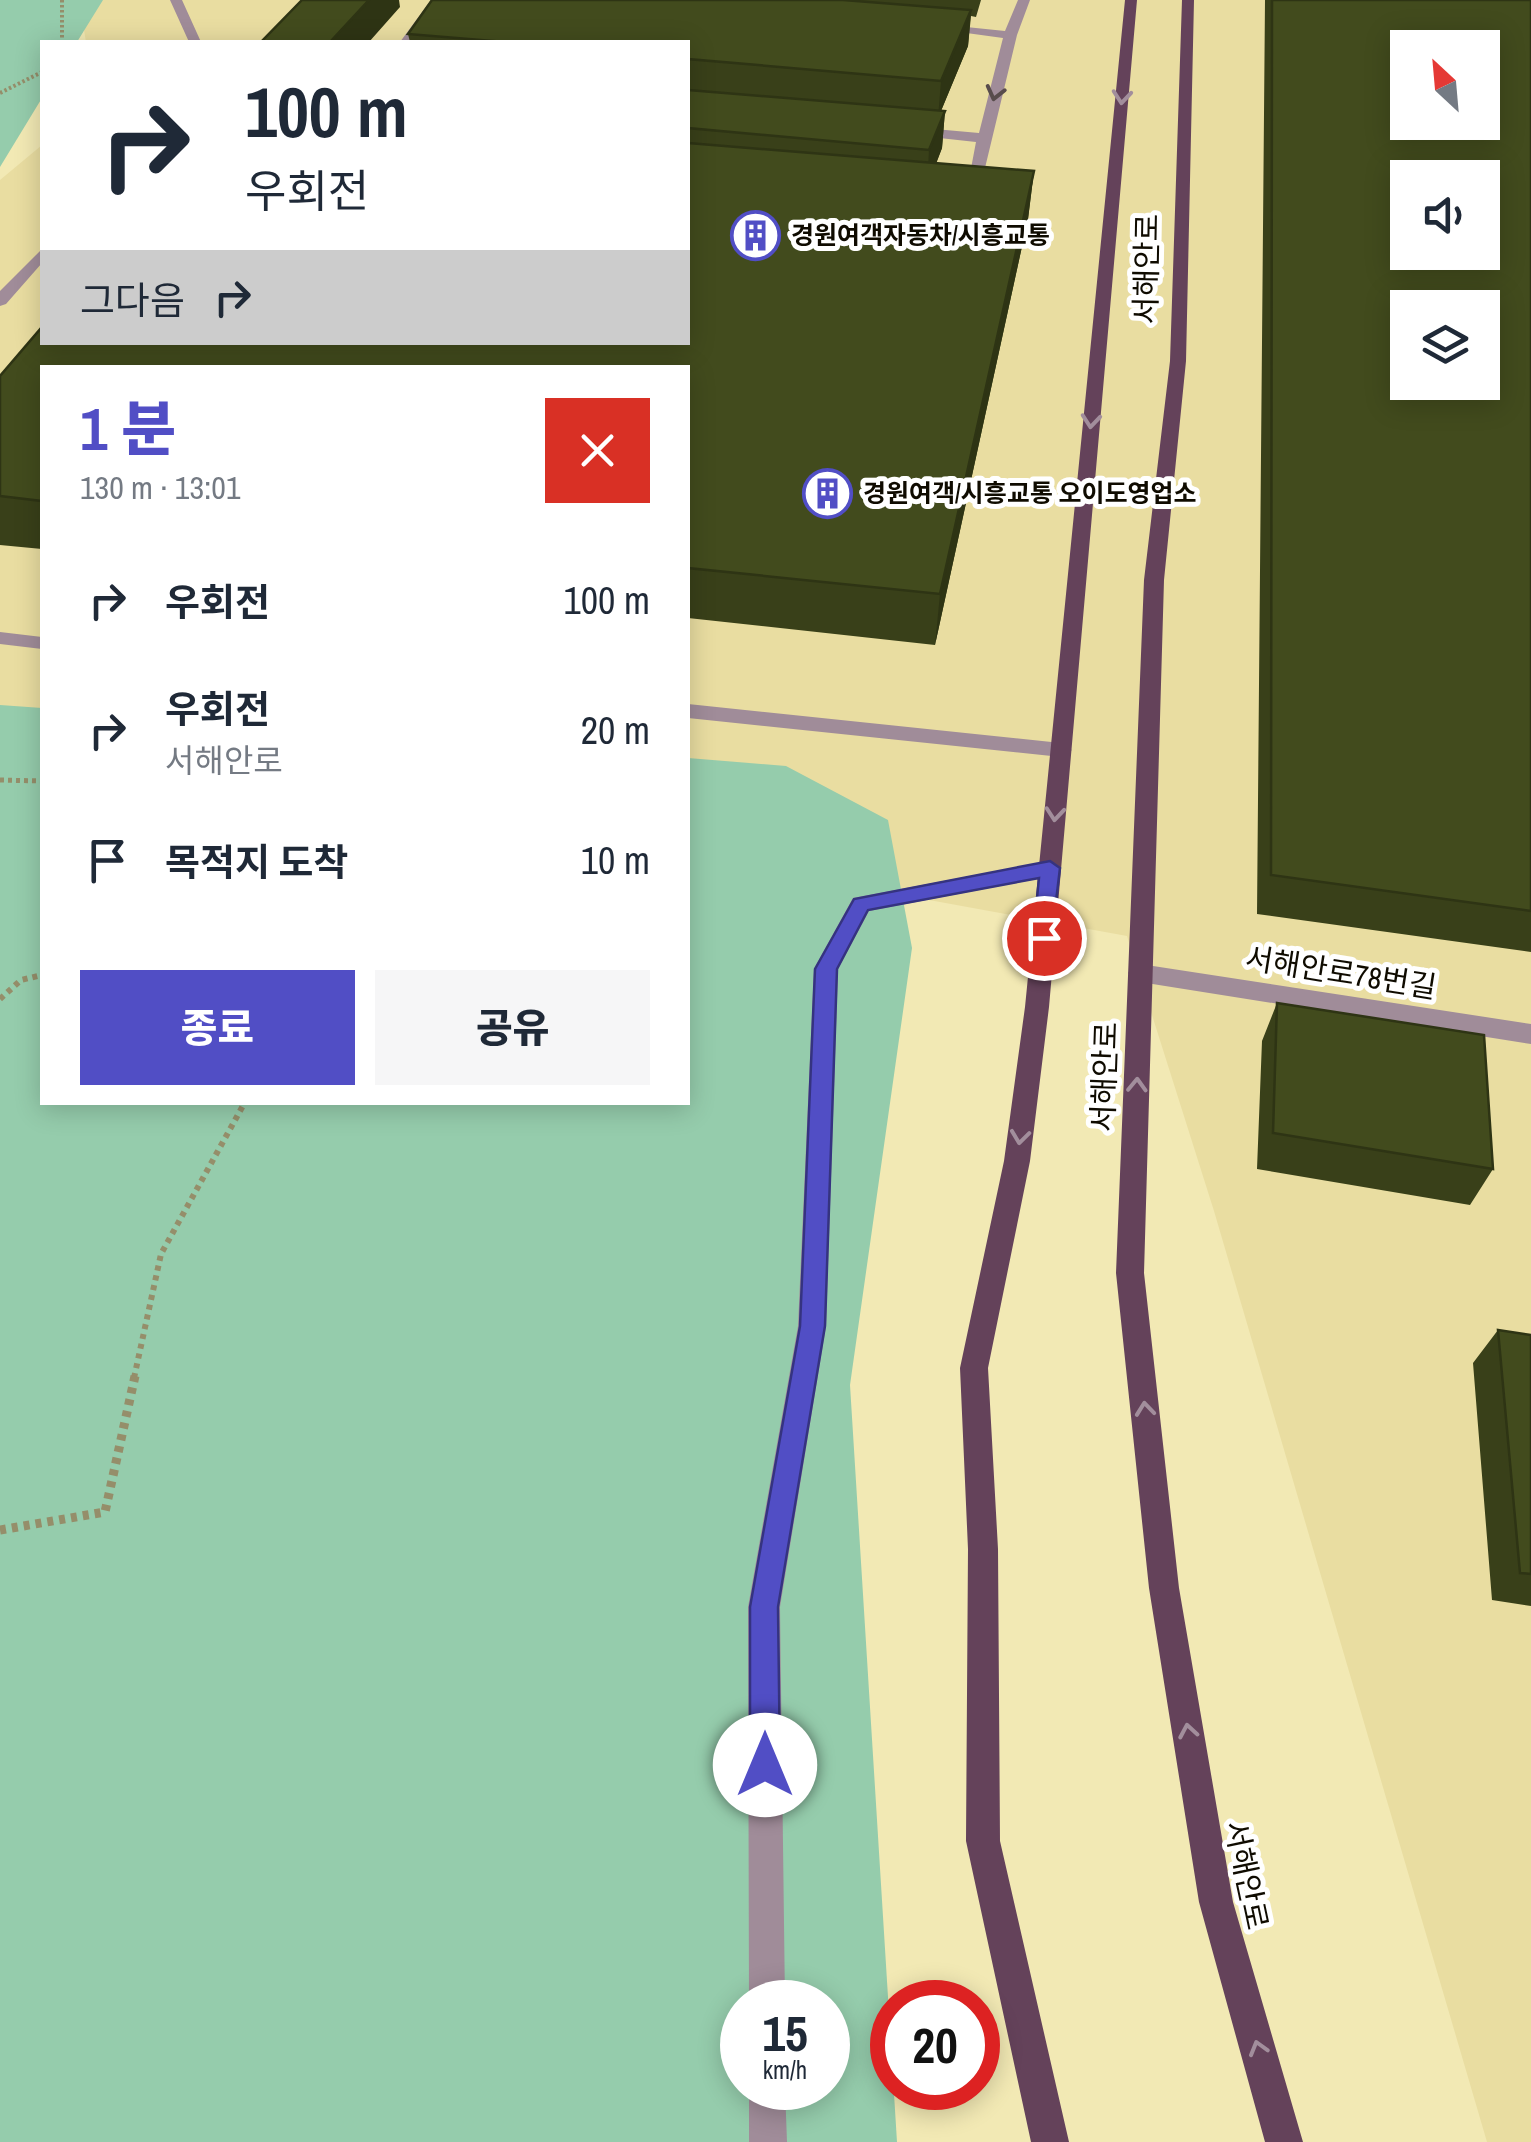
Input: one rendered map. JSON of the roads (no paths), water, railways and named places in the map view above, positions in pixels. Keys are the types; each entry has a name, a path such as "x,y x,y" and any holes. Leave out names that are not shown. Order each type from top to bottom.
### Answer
{"main road":[{"name":"서해안로","path":"1050,2142 983,1841 983,1549 974,1368 1017,1161 1050,868 1131,0"},
{"name":"서해안로","path":"1188,0 1178,360 1154,580 1130,1272 1164,1588 1216,1902 1284,2142"}],"street":[{"path":"176,0 194,40"},
{"path":"408,40 438,0"},
{"path":"955,202 968,202 1010,35 1024,0"},
{"path":"913,26 1010,35"},
{"path":"905,131 984,138"},
{"path":"0,301 40,256"},
{"path":"0,638 40,642"},
{"path":"690,711 1060,750"},
{"path":"767,1980 764,1607 812,1326 826,969 861,904 1050,868"},
{"name":"서해안로78번길","path":"1140,973 1531,1034"},
{"path":"767,2110 768,2142"}],"place":[{"name":"경원여객자동차/시흥교통","path":"756,235"},
{"name":"경원여객/시흥교통 오이도영업소","path":"828,493"}]}
